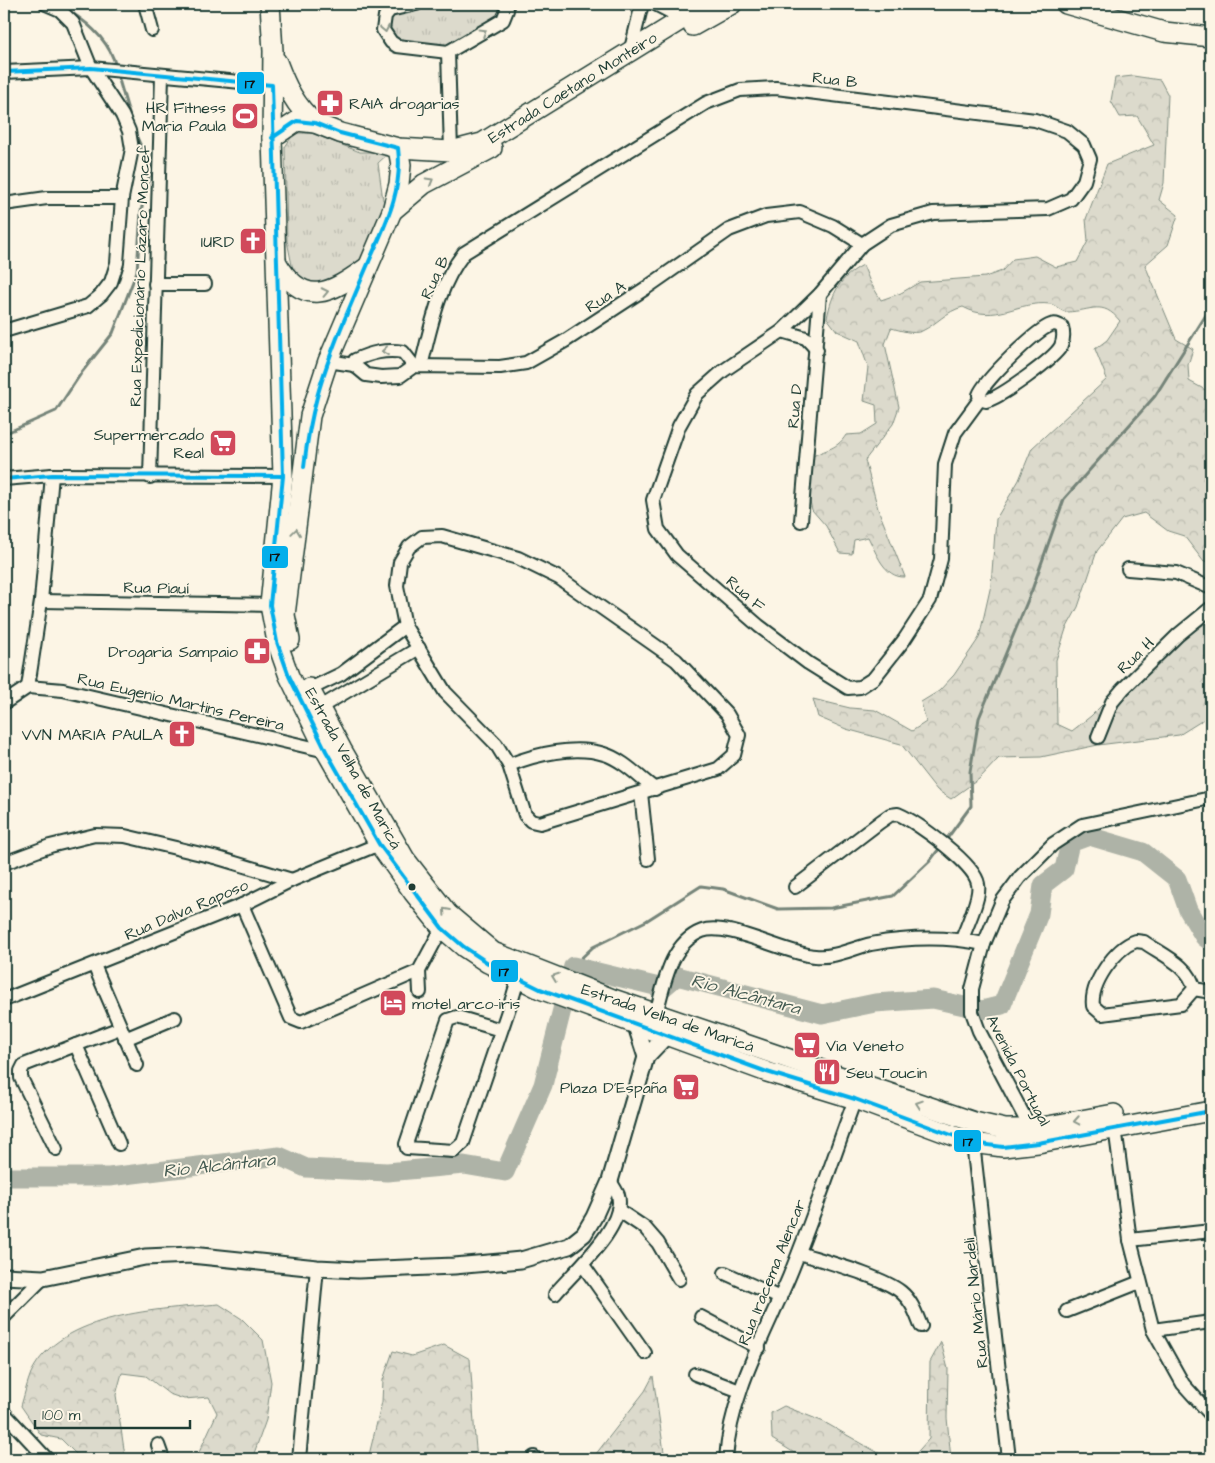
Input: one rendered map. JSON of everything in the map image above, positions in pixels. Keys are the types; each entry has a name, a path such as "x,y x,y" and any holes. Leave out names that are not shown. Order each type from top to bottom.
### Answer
{"main road":[{"name":"Estrada Velha de Maricá","path":"270,4 273,51 272,138 283,476 270,605 277,642 289,676 326,752 379,844 413,892 442,928 488,963 610,1007 656,1014 974,1122 1034,1136 1115,1127 1211,1110"},
{"name":"Estrada Caetano Monteiro","path":"272,138 297,121 316,123 340,133 398,148 452,151 482,143 706,4"},
{"name":"Estrada Caetano Monteiro","path":"392,211 424,184 510,139 602,80 732,4"},
{"path":"1066,4 1164,32 1211,37"},
{"path":"1103,4 1157,18 1211,24"},
{"name":"Estrada Caetano Monteiro","path":"273,51 288,92 302,111 316,123"},
{"name":"Estrada Velha de Maricá","path":"398,148 401,165 399,184 392,211 366,268 328,361 310,416 285,615 290,643 319,708 405,859 448,914 479,942 525,976"},
{"path":"277,263 288,280 302,290 318,294 330,291 366,268"},
{"path":"282,415 293,426 303,423 310,416"},
{"name":"Estrada Velha de Maricá","path":"610,1007 635,1023 667,1035 767,1072 855,1100 973,1143 1003,1147 1034,1136 1168,1105 1189,1103 1211,1110"}],"street":[{"path":"4,331 88,306 102,295 111,282 117,263 122,198 132,149 129,130 122,115 91,68 73,23 60,10 46,4"},
{"path":"145,4 152,30"},
{"path":"416,4 390,10 383,23 386,37 398,46 448,52 503,20 507,10 506,4"},
{"path":"631,49 642,4"},
{"path":"655,4 682,18"},
{"path":"448,52 452,151"},
{"path":"4,72 91,68 147,75 272,85"},
{"name":"Rua Expedicionário Lázaro Moncef","path":"150,477 162,76"},
{"name":"Rua B","path":"417,366 439,299 452,268 464,253 660,130 706,103 740,90 776,88 1035,120 1067,131 1084,144 1090,160 1084,181 1071,199 1048,208 932,213 891,225 862,244"},
{"path":"4,204 47,198 122,198"},
{"name":"Rua A","path":"354,365 366,375 381,378 400,376 417,366 500,368 526,363 565,341 646,288 729,230 766,216 800,212 833,226 862,244"},
{"name":"Rua F","path":"862,244 820,294 782,331 723,371 697,394 679,426 653,500 658,528 677,555 759,626 808,664 848,688 860,688 874,678 904,640 930,600 941,559 944,464 955,433 980,399 981,388 988,380 1031,339 1050,325 1057,324 1062,327 1064,335 1061,346 1053,355 997,396 986,401 980,399"},
{"path":"155,284 205,284"},
{"name":"Rua D","path":"801,521 811,391 817,350 820,294"},
{"path":"782,331 806,338 817,350"},
{"path":"328,361 354,365 355,360 366,355 391,350 403,352 417,366"},
{"path":"4,703 28,687 41,601 52,475"},
{"path":"4,479 52,475 150,477 283,476"},
{"path":"442,536 518,558 559,578 676,660 727,714 739,735 734,755 718,769 540,823 531,821 525,814 509,765 496,744 445,692 419,648 405,626 397,586 400,562 409,547 422,538 442,536"},
{"path":"1128,569 1176,573 1211,588"},
{"name":"Rua Piauí","path":"41,601 270,605"},
{"name":"Rua H","path":"1098,737 1112,702 1123,689 1178,635 1211,608"},
{"path":"310,689 341,674 405,626"},
{"path":"319,708 419,648"},
{"name":"Rua Eugenio Martins Pereira","path":"28,687 63,690 326,752"},
{"path":"509,765 530,756 565,751 604,754 655,789"},
{"path":"641,793 648,859"},
{"name":"Avenida Portugal","path":"1034,1136 979,1031 972,1012 972,989 984,944 1002,901 1020,877 1053,844 1082,825 1211,798"},
{"path":"795,887 890,815 898,814 905,816 936,839 968,867 978,883 978,894 962,939"},
{"path":"4,863 50,846 96,835 125,836 218,858 292,880"},
{"name":"Rua Dalva Raposo","path":"4,1000 242,905 292,880 379,844"},
{"path":"242,905 291,1018 296,1021 301,1022 419,971"},
{"path":"420,992 419,971 442,928"},
{"path":"656,1014 669,970 687,939 703,930 720,929 790,951 816,957 905,939 936,937 962,939 984,944"},
{"path":"1136,941 1144,942 1185,971 1193,980 1194,989 1180,1004 1102,1014 1093,1006 1092,996 1098,979 1110,963 1130,943 1136,941"},
{"path":"94,965 137,1065"},
{"path":"501,1030 457,1017 448,1020 406,1144 407,1148 454,1151 459,1149 463,1143 501,1030 525,976"},
{"path":"1194,989 1211,992"},
{"path":"56,1149 22,1078 21,1071 24,1065 76,1045 175,1018"},
{"path":"635,1023 646,1056"},
{"path":"4,1276 43,1278 108,1263 163,1256 190,1255 317,1268 358,1270 454,1266 521,1260 547,1254 569,1246 584,1234 610,1181 646,1056 667,1035"},
{"path":"76,1045 119,1144"},
{"name":"Rua Iracema Alencar","path":"726,1459 732,1417 740,1391 799,1253 855,1100"},
{"path":"1115,1127 1130,1240 1153,1330 1184,1384 1211,1415"},
{"name":"Rua Mário Nardeli","path":"973,1143 1009,1459"},
{"path":"555,1294 583,1265 605,1237 618,1210 618,1196 610,1181"},
{"path":"618,1210 645,1228 658,1243 679,1279"},
{"path":"1130,1240 1211,1231"},
{"path":"799,1253 882,1282 901,1292 912,1305 921,1326"},
{"path":"583,1265 645,1353"},
{"path":"299,1459 317,1268"},
{"path":"725,1273 780,1298"},
{"path":"4,1317 43,1278"},
{"path":"1067,1312 1140,1282"},
{"path":"701,1317 759,1348"},
{"path":"1153,1330 1211,1322"},
{"path":"695,1374 740,1391"},
{"path":"4,1413 47,1459"},
{"path":"158,1445 163,1459"}],"green space":[{"path":"445,4 500,4 501,10 499,16 443,48 399,40 391,32 389,26 393,15"},
{"path":"1133,76 1160,80 1168,95 1164,183 1159,200 1178,215 1168,245 1145,265 1176,339 1193,349 1188,365 1189,381 1211,393 1211,559 1204,562 1184,536 1168,531 1144,513 1122,519 1097,551 1078,607 1066,629 1056,660 1057,724 1072,731 1105,702 1129,686 1189,634 1211,620 1211,715 1179,735 1098,745 1041,757 999,758 979,779 951,799 937,790 901,744 846,729 818,717 813,699 850,708 875,710 912,731 926,722 921,702 939,691 954,675 979,638 991,585 996,519 1019,480 1032,448 1107,379 1095,349 1107,340 1120,321 1114,314 1102,308 1067,312 1050,304 1038,304 986,314 963,307 952,311 922,331 906,332 891,328 885,344 899,407 893,424 865,460 878,509 905,577 898,576 886,569 868,537 854,540 852,554 840,553 826,526 812,510 807,488 808,459 834,447 846,435 861,434 877,424 876,405 864,401 868,367 859,341 837,331 827,318 829,309 835,293 843,280 863,265 870,282 881,300 901,293 920,282 985,277 1002,271 1013,259 1035,256 1056,267 1077,262 1088,241 1086,219 1107,164 1154,145 1137,116 1120,117 1111,101 1115,78"},
{"path":"294,133 311,133 360,152 390,152 378,163 383,200 392,204 365,260 348,277 306,285 293,270 287,241 285,147"},
{"path":"219,1304 242,1319 263,1340 271,1382 266,1420 252,1459 196,1459 217,1413 209,1397 184,1399 169,1394 146,1376 122,1373 116,1395 125,1456 123,1459 81,1459 61,1439 41,1435 21,1406 31,1373 45,1353 65,1337 88,1326 142,1312"},
{"path":"941,1342 948,1369 947,1418 951,1459 911,1459 929,1439 930,1362"},
{"path":"444,1345 470,1359 477,1459 368,1459 382,1402 383,1380 393,1351 412,1356"},
{"path":"653,1376 665,1459 592,1459 645,1391"},
{"path":"784,1406 824,1422 889,1459 804,1459 772,1439 771,1413"}],"waterway":[{"path":"69,11 98,34 109,50 116,67"},
{"path":"117,73 130,117"},
{"path":"4,434 56,411 82,372 113,333 137,271 141,211 151,168 135,133"},
{"path":"946,840 971,806 970,772 979,718 1032,590 1064,499 1155,396 1211,307"},
{"name":"Rio Alcântara","path":"4,1177 109,1177 279,1156 306,1168 387,1172 464,1165 505,1172 543,1085 573,966 663,988 677,976 822,1014 875,1003 933,999 982,1010 1002,1005 1039,914 1043,885 1064,869 1070,843 1089,836 1143,852 1177,879 1188,910 1204,937 1211,942"},
{"path":"573,966 593,947 646,921 701,886 723,889 778,909 831,908 893,896 929,862 942,845"}],"transit line":[{"name":"17","path":"4,72 91,68 272,85 283,476 270,605 277,642 289,676 326,751 379,844 442,928 464,947 488,963 540,989 767,1072 855,1099 973,1143 1003,1147 1038,1143 1211,1111"},
{"name":"17","path":"272,138 297,121 315,123 340,133 398,148 399,163 396,191 383,231 328,363 313,412 304,467"},
{"name":"17","path":"4,479 52,475 283,476"}],"place":[{"name":"RAIA drogarias","path":"330,103"},
{"name":"HR Fitness Maria Paula","path":"245,116"},
{"name":"IURD","path":"253,241"},
{"name":"Supermercado Real","path":"223,443"},
{"name":"Drogaria Sampaio","path":"257,651"},
{"name":"VVN MARIA PAULA","path":"182,734"},
{"name":"motel arco-iris","path":"393,1003"},
{"name":"Via Veneto","path":"807,1045"},
{"name":"Seu Toucin","path":"827,1072"},
{"name":"Plaza D'España","path":"686,1087"}]}
